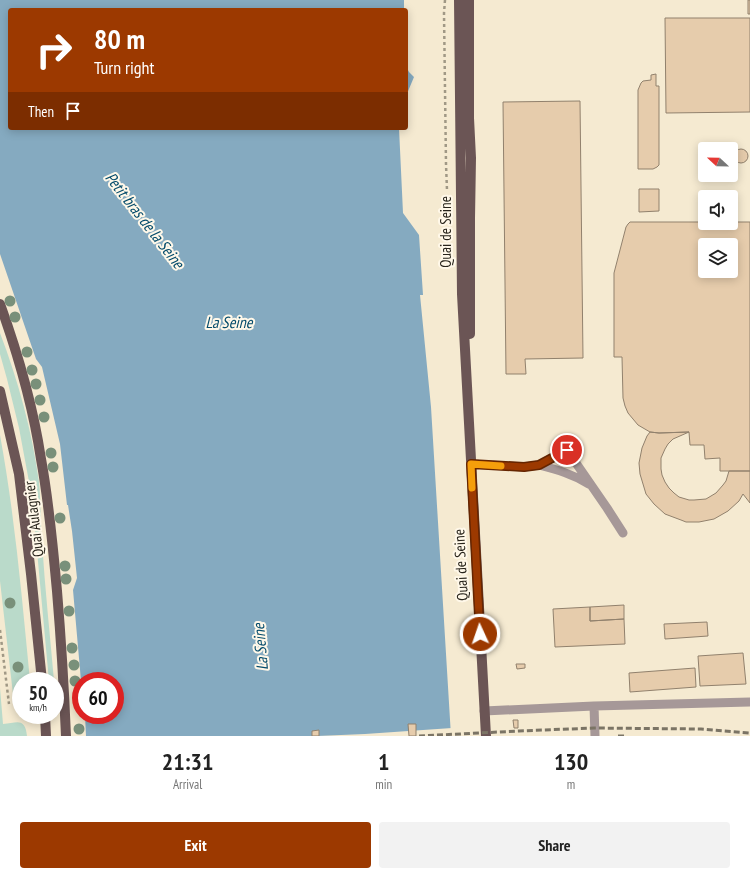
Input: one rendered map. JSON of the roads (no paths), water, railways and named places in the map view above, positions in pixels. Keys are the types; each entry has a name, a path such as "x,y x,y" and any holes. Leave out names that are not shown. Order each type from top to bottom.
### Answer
{"main road":[{"name":"Quai de Seine","path":"459,0 462,294 486,736"},
{"name":"Quai de Seine","path":"469,0 469,118 471,158 471,464"},
{"name":"Quai Aulagnier","path":"0,304 27,391 41,457 54,554 63,664 66,736"},
{"name":"Quai Aulagnier","path":"0,391 19,474 32,574 41,672"},
{"path":"45,724 46,736"}],"lane":[{"path":"471,464 524,467 539,465 567,450 623,533"},
{"path":"539,465 569,474 590,485"},
{"path":"484,711 594,706 750,702"},
{"path":"594,706 595,736"}],"water":[{"name":"La Seine","path":"0,0 404,0 404,8 8,8 8,130 399,130 403,213 419,235 423,295 420,295 431,407 451,736 86,736 85,724 124,724 124,672 80,672 73,590 77,578 60,444 42,367 36,359 0,254"},
{"path":"408,70 414,77 408,91"}],"railway":[{"path":"419,736 594,728 701,729 750,733"},
{"path":"618,736 627,736"}],"water label":[{"name":"Petit bras de la Seine","path":"145,220"}]}
